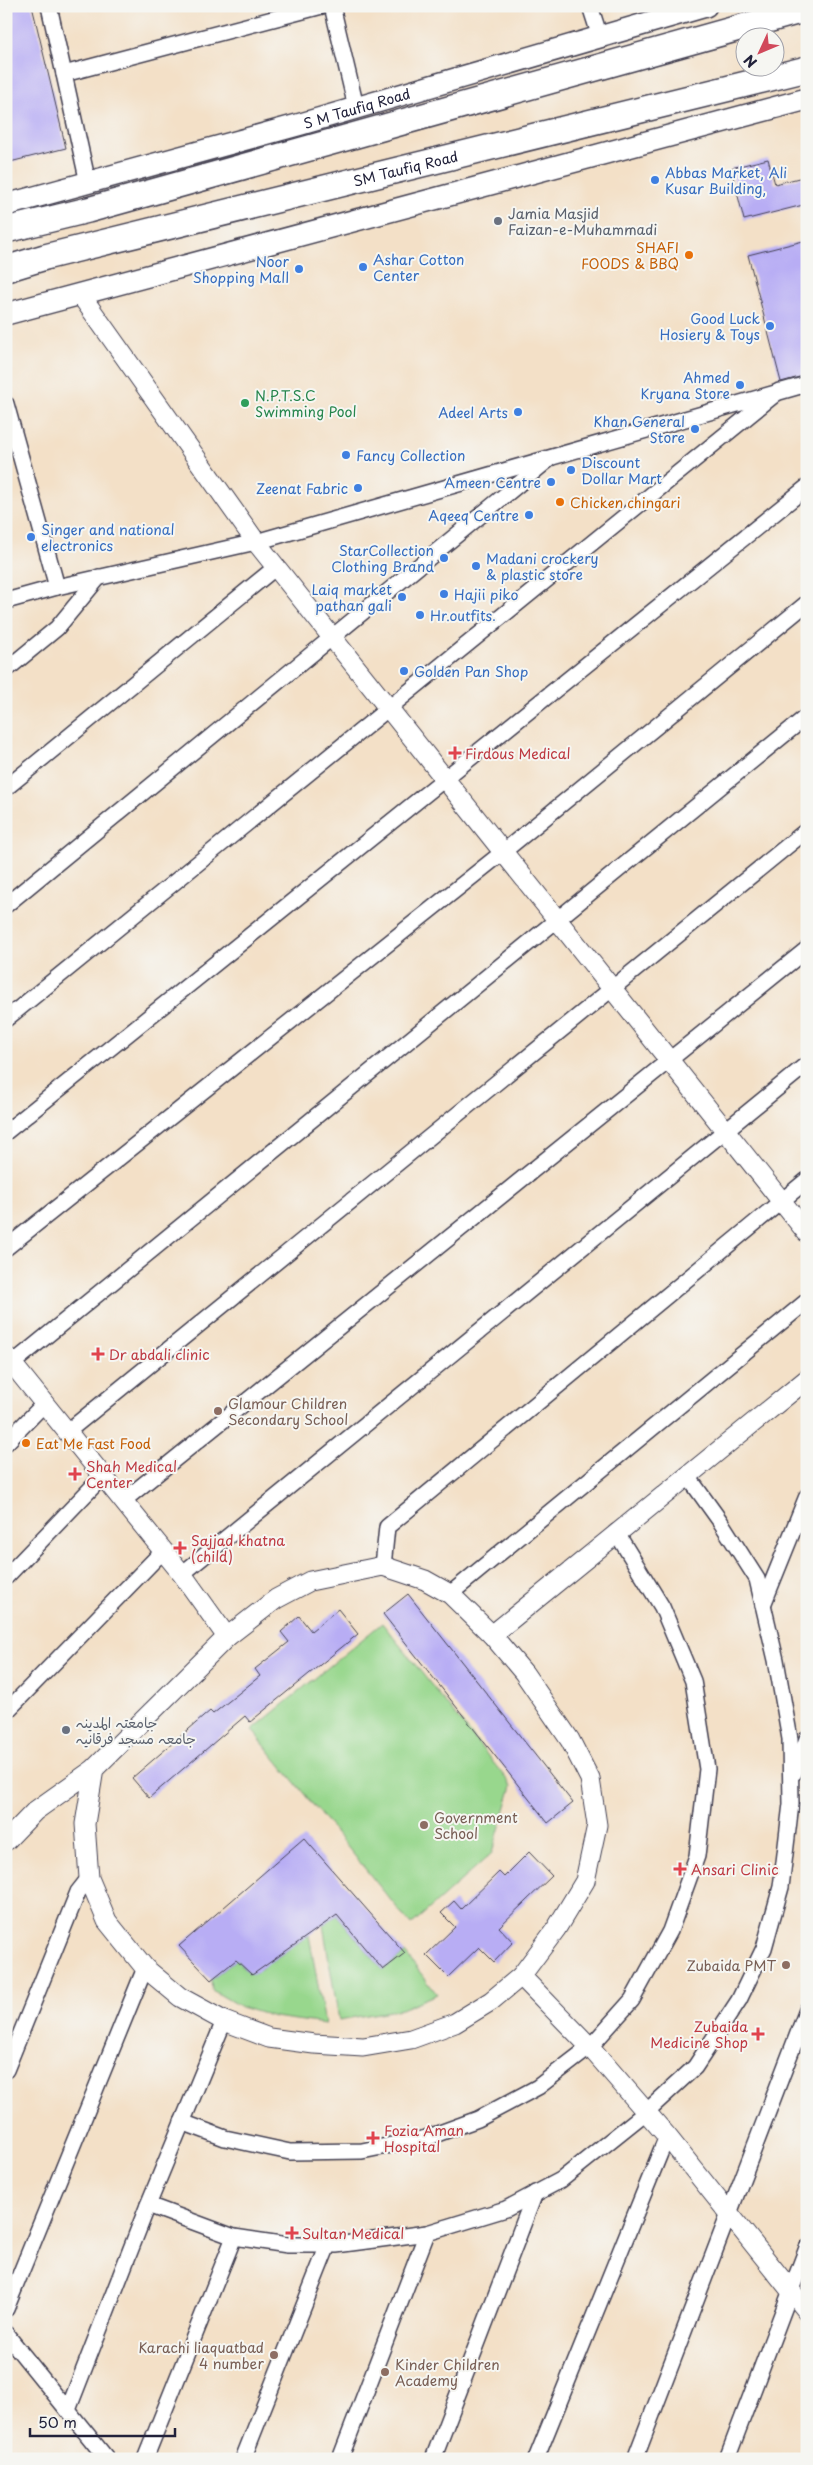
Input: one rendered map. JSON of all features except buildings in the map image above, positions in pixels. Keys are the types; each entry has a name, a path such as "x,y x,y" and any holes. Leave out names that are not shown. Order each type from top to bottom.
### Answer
{"highway":[{"path":"6,230 342,139 807,8"},
{"name":"SM Taufiq Road","path":"6,269 45,257 807,69"}],"main road":[{"name":"S M Taufiq Road","path":"6,205 356,108 706,6"},
{"path":"6,314 807,100"}],"street":[{"path":"49,6 88,183"},
{"path":"64,74 322,6"},
{"path":"332,6 356,108"},
{"path":"590,6 600,37"},
{"path":"80,294 256,542 807,1233"},
{"path":"6,601 57,586 256,542 807,384"},
{"path":"6,1019 779,391"},
{"path":"6,404 57,586"},
{"path":"6,905 553,456"},
{"path":"6,1132 807,487"},
{"path":"6,788 276,567"},
{"path":"6,670 58,628 99,577"},
{"path":"6,1248 502,852 807,603"},
{"path":"227,1637 182,1574 9,1360 807,716"},
{"path":"68,1432 807,830"},
{"path":"123,1501 807,949"},
{"path":"182,1574 807,1064"},
{"path":"383,1566 387,1527 807,1180"},
{"path":"450,1594 807,1301"},
{"path":"492,1635 616,1532 807,1379"},
{"path":"6,1443 44,1404"},
{"path":"148,2205 234,2237 288,2245 328,2245 427,2233 506,2208 561,2180 646,2112 695,2067 739,2000 764,1948 781,1887 792,1804 790,1739 776,1660 757,1579 720,1521 687,1475"},
{"path":"6,1576 103,1476"},
{"path":"763,1605 807,1496"},
{"path":"182,2122 225,2138 290,2152 362,2151 426,2138 478,2119 538,2086 590,2048 632,2000 670,1931 697,1856 707,1769 693,1681 662,1607 616,1532"},
{"path":"6,1712 163,1551"},
{"path":"6,1841 35,1811 94,1768 227,1637 276,1600 310,1581 383,1566 425,1580 450,1594 492,1635 524,1674 570,1740 590,1779 597,1825 586,1880 556,1929 521,1976 491,2001 454,2023 411,2039 362,2047 269,2038 224,2021 180,1997 144,1968 107,1921 89,1878 85,1824 94,1768"},
{"path":"791,1780 807,1739"},
{"path":"6,2070 78,1892 89,1878"},
{"path":"6,2309 144,1968"},
{"path":"521,1976 590,2048 667,2136 807,2311"},
{"path":"635,2459 807,2010"},
{"path":"68,2410 148,2205 224,2021"},
{"path":"536,2459 667,2136"},
{"path":"433,2459 535,2193"},
{"path":"340,2459 427,2233"},
{"path":"145,2459 234,2237"},
{"path":"243,2459 328,2245"},
{"path":"727,2459 807,2248"},
{"path":"6,2334 107,2459"}],"green space":[{"path":"382,1623 512,1786 492,1853 411,1925 252,1730"},
{"path":"337,1915 383,1970 405,1953 437,1994 401,2009 339,2020 323,1925"},
{"path":"309,1935 325,2024 274,2017 241,2007 212,1990 211,1980 236,1960 252,1975"}],"place":[{"name":"Abbas Market, Ali Kusar Building,","path":"655,180"},
{"name":"Jamia Masjid Faizan-e-Muhammadi","path":"498,221"},
{"name":"SHAFI FOODS & BBQ","path":"689,255"},
{"name":"Ashar Cotton Center","path":"363,267"},
{"name":"Noor Shopping Mall","path":"299,269"},
{"name":"Good Luck Hosiery & Toys","path":"770,326"},
{"name":"Ahmed Kryana Store","path":"740,385"},
{"name":"N.P.T.S.C Swimming Pool","path":"245,403"},
{"name":"Adeel Arts","path":"518,412"},
{"name":"Khan General Store","path":"695,429"},
{"name":"Fancy Collection","path":"346,455"},
{"name":"Discount Dollar Mart","path":"571,470"},
{"name":"Ameen Centre","path":"551,482"},
{"name":"Zeenat Fabric","path":"358,488"},
{"name":"Chicken chingari","path":"560,502"},
{"name":"Aqeeq Centre","path":"529,515"},
{"name":"Singer and national electronics","path":"31,537"},
{"name":"StarCollection Clothing Brand","path":"444,558"},
{"name":"Madani crockery & plastic store","path":"476,566"},
{"name":"Hajii piko","path":"444,594"},
{"name":"Laiq market pathan gali","path":"402,597"},
{"name":"Hr.outfits.","path":"420,615"},
{"name":"Golden Pan Shop","path":"404,671"},
{"name":"Firdous Medical","path":"455,753"},
{"name":"Dr abdali clinic","path":"98,1354"},
{"name":"Glamour Children Secondary School","path":"218,1411"},
{"name":"Eat Me Fast Food","path":"26,1443"},
{"name":"Shah Medical Center","path":"75,1474"},
{"name":"Sajjad khatna (child)","path":"180,1548"},
{"name":"جامعتہ المدینہ جامعہ مسجد فرقانیہ","path":"66,1730"},
{"name":"Government School","path":"424,1825"},
{"name":"Ansari Clinic","path":"680,1869"},
{"name":"Zubaida PMT","path":"786,1965"},
{"name":"Zubaida Medicine Shop","path":"758,2034"},
{"name":"Fozia Aman Hospital","path":"373,2138"},
{"name":"Sultan Medical","path":"292,2233"},
{"name":"Karachi liaquatbad 4 number","path":"274,2355"},
{"name":"Kinder Children Academy","path":"385,2372"}]}
